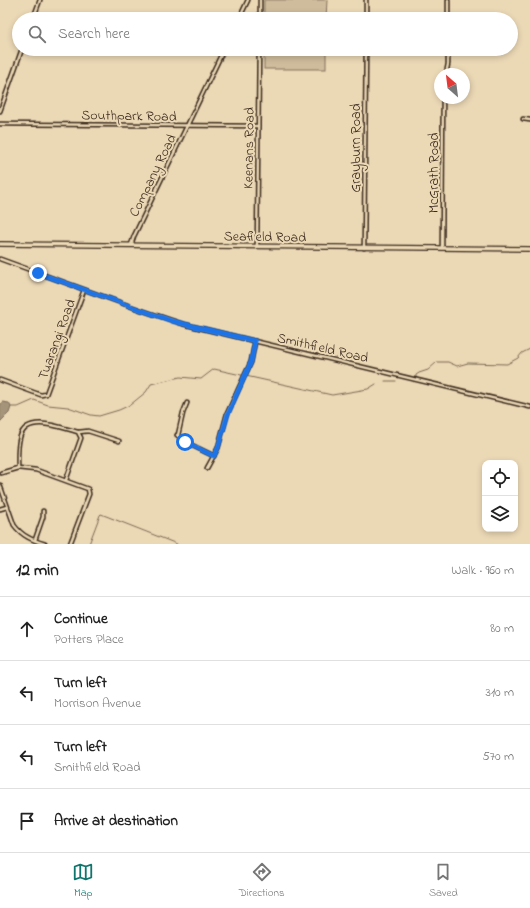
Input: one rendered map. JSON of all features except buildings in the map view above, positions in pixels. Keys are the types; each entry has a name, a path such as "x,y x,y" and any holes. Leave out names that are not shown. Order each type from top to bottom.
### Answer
{"street":[{"path":"36,12 40,0"},
{"path":"242,12 248,0"},
{"path":"260,0 260,12"},
{"path":"366,0 366,12"},
{"path":"448,0 448,12"},
{"path":"0,111 20,56"},
{"name":"Company Road","path":"131,246 134,236 221,56"},
{"name":"Keenans Road","path":"257,247 259,56"},
{"name":"Grayburn Road","path":"364,248 366,56"},
{"path":"447,68 448,56"},
{"name":"McGrath Road","path":"442,248 444,104"},
{"path":"523,119 530,120"},
{"name":"Southpark Road","path":"0,124 258,126"},
{"name":"Seafield Road","path":"0,244 530,249"},
{"name":"Smithfield Road","path":"0,259 172,321 530,407"},
{"name":"Tuarangi Road","path":"0,380 41,395 46,394 84,290"},
{"path":"207,468 218,448 228,414 251,362 255,341"},
{"path":"187,403 177,435 185,442 214,456"},
{"path":"18,468 20,436 28,427 34,424 40,423 78,432 88,431 119,441"},
{"path":"66,480 81,438 78,432"},
{"path":"0,474 18,468 36,470 86,488 89,491 70,544"},
{"path":"0,485 14,525 28,538 45,544"},
{"path":"0,509 7,506"},
{"path":"35,540 43,517 43,511"}],"shaded area":[{"path":"264,0 327,0 326,12 264,12"},
{"path":"264,56 326,56 326,69 264,69"},
{"path":"2,402 9,403 11,407 9,413 0,422 0,406"}],"waterway":[{"path":"416,378 416,375 428,370 437,362 448,362 457,366 468,363 507,364 530,349"},
{"path":"11,407 18,407 34,400 48,405 68,407 91,415 99,416 130,405 146,392 151,384 180,377 201,379 214,369 332,395 368,389 376,384"},
{"path":"385,381 396,381"},
{"path":"89,544 101,514 177,544"}],"route":[{"path":"38,273 172,321 255,341 251,362 228,414 218,448 214,456 185,442"}]}
